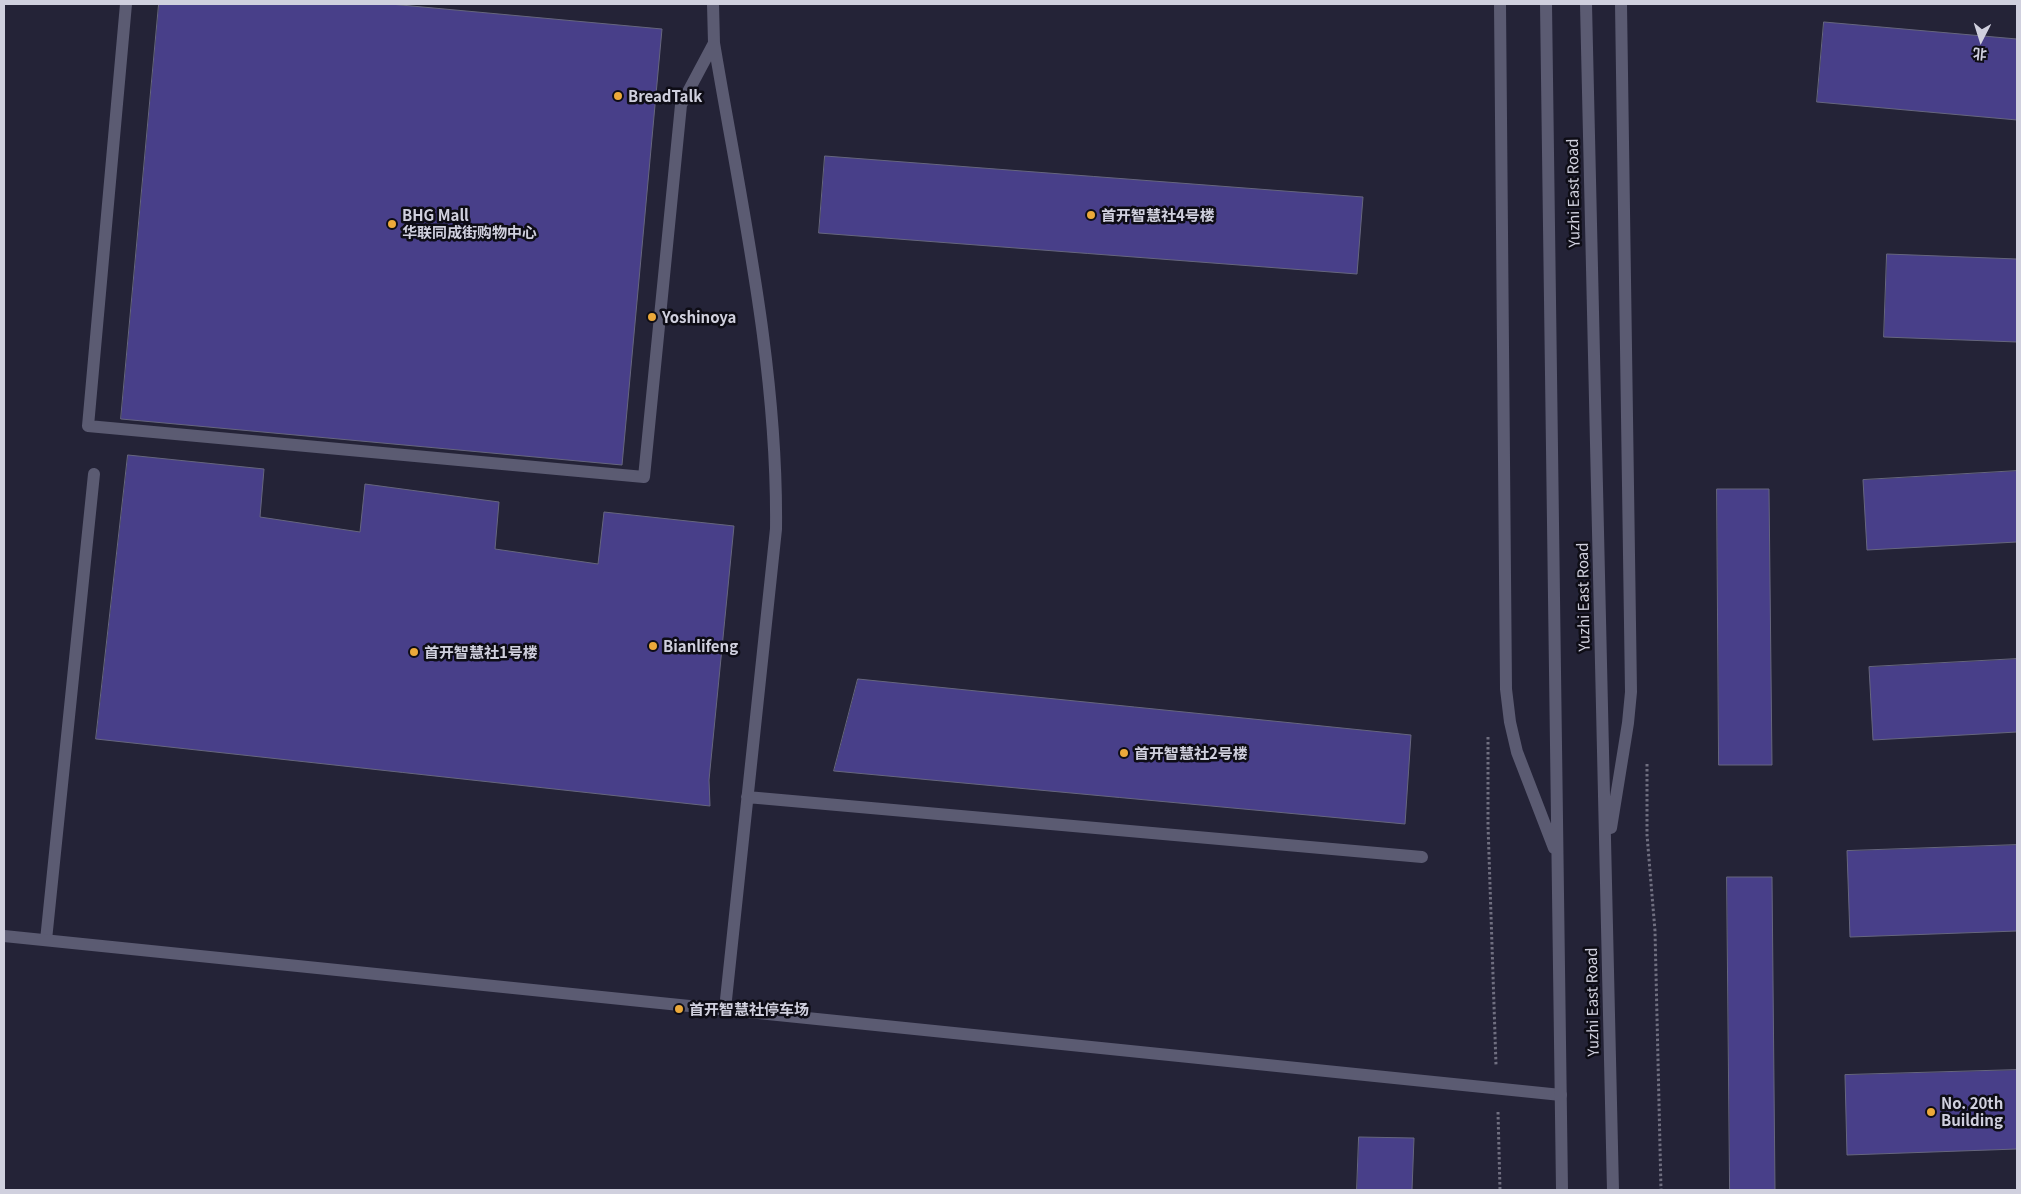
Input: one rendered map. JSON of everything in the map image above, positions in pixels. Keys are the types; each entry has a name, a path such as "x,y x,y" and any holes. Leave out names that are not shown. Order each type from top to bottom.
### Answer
{"main road":[{"path":"126,4 88,426 644,477 681,105 714,43"},
{"path":"712,4 714,43 765,348 776,472 776,529 724,1010"},
{"path":"1500,4 1506,688 1510,722 1517,752 1554,848 1558,883"},
{"name":"Yuzhi East Road","path":"1546,4 1562,1190"},
{"name":"Yuzhi East Road","path":"1586,4 1613,1190"},
{"path":"1606,883 1613,809 1628,723 1631,692 1621,4"},
{"path":"46,940 94,474"},
{"path":"747,797 1422,857"},
{"path":"4,936 1561,1095"}],"building":[{"name":"BHG Mall 华联同成街购物中心","path":"159,4 390,4 662,29 622,465 121,419"},
{"path":"1824,22 2017,39 2017,120 1817,102"},
{"name":"首开智慧社4号楼","path":"825,156 1363,197 1357,274 819,233"},
{"path":"1887,254 2017,259 2017,342 1884,337"},
{"name":"首开智慧社1号楼","path":"128,455 264,469 260,517 360,532 365,484 499,502 495,549 598,564 604,512 734,526 709,780 710,806 96,739"},
{"path":"2017,471 2017,542 1867,550 1863,480"},
{"path":"1717,489 1769,489 1772,765 1719,765"},
{"path":"2017,659 2017,732 1873,740 1869,667"},
{"name":"首开智慧社2号楼","path":"858,679 1411,735 1405,824 834,771"},
{"path":"2017,845 2017,931 1850,937 1847,851"},
{"path":"1727,877 1772,877 1775,1190 1730,1190"},
{"name":"No. 20th Building","path":"2017,1070 2017,1149 1847,1155 1845,1075"},
{"path":"1359,1137 1414,1138 1412,1190 1357,1190"}],"place":[{"name":"BreadTalk","path":"618,96"},
{"name":"首开智慧社4号楼","path":"1091,215"},
{"name":"BHG Mall 华联同成街购物中心","path":"392,224"},
{"name":"Yoshinoya","path":"652,317"},
{"name":"Bianlifeng","path":"653,646"},
{"name":"首开智慧社1号楼","path":"414,652"},
{"name":"首开智慧社2号楼","path":"1124,753"},
{"name":"首开智慧社停车场","path":"679,1009"},
{"name":"No. 20th Building","path":"1931,1112"}]}
